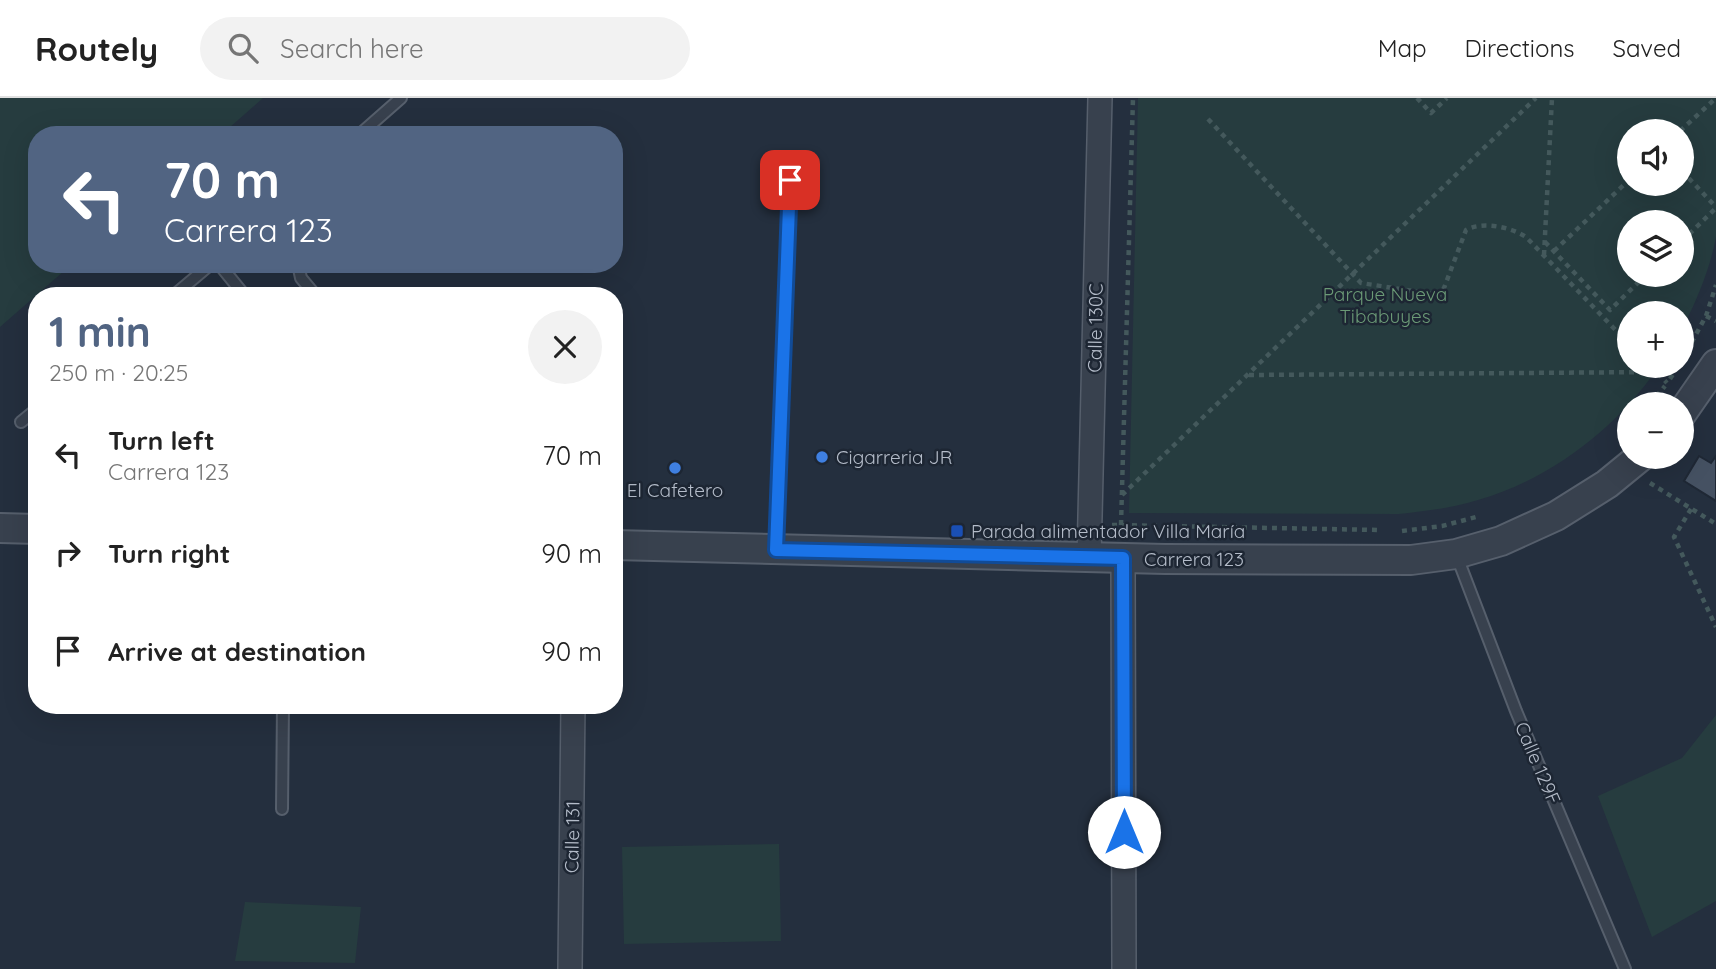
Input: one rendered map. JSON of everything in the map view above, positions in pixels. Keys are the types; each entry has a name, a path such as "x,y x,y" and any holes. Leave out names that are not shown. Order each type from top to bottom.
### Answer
{"street":[{"name":"Calle 130C","path":"1089,558 1100,98"},
{"path":"1694,396 1716,364"},
{"name":"Carrera 123","path":"623,545 1089,558 1411,560 1456,554 1501,541 1556,516 1607,484 1641,469"},
{"path":"0,528 28,529"},
{"path":"1123,558 1124,969"},
{"name":"Calle 131","path":"570,969 573,714"}],"lane":[{"path":"369,126 401,98"},
{"path":"776,550 790,180"},
{"path":"184,287 200,273"},
{"path":"226,273 238,287"},
{"path":"21,422 28,416"},
{"name":"Calle 129F","path":"1456,554 1516,711 1626,969"},
{"path":"282,809 283,714"}],"path":[{"path":"1121,525 1133,98"},
{"path":"1417,98 1431,113 1447,98"},
{"path":"1122,495 1536,98"},
{"path":"1544,256 1552,98"},
{"path":"1694,119 1716,98"},
{"path":"1208,119 1353,275 1366,284 1438,295 1444,288 1466,230 1476,226 1514,230 1526,237 1617,332"},
{"path":"1694,184 1716,207 1694,229"},
{"path":"1554,251 1617,191"},
{"path":"1545,242 1610,310 1634,287"},
{"path":"1694,338 1706,316 1716,285"},
{"path":"1706,316 1716,321"},
{"path":"1247,375 1617,372"},
{"path":"1662,378 1667,383"},
{"path":"1660,392 1670,378"},
{"path":"1644,469 1691,509 1716,524"},
{"path":"1691,509 1674,537 1716,627"},
{"path":"1090,524 1402,531 1441,526 1488,514"}],"green space":[{"path":"0,98 263,98 231,126 28,126 28,273 62,273 46,287 28,287 28,302 0,327"},
{"name":"Parque Nueva Tibabuyes","path":"1138,98 1716,98 1716,237 1694,304 1694,301 1617,301 1617,378 1650,378 1642,389 1639,392 1617,392 1617,416 1580,448 1531,479 1468,503 1399,514 1129,513"},
{"path":"1716,715 1716,901 1652,937 1598,796 1682,758"},
{"path":"779,844 781,941 624,944 622,847"},
{"path":"245,902 361,907 355,963 235,961"}],"building":[{"path":"1699,456 1711,463 1716,456 1716,501 1684,481 1691,469 1694,469"}],"place":[{"name":"Cigarreria JR","path":"822,457"},
{"name":"El Cafetero","path":"675,468"},
{"name":"Parada alimentador Villa María","path":"957,531"}],"route":[{"path":"790,180 776,550 1123,558 1124,832"}]}
